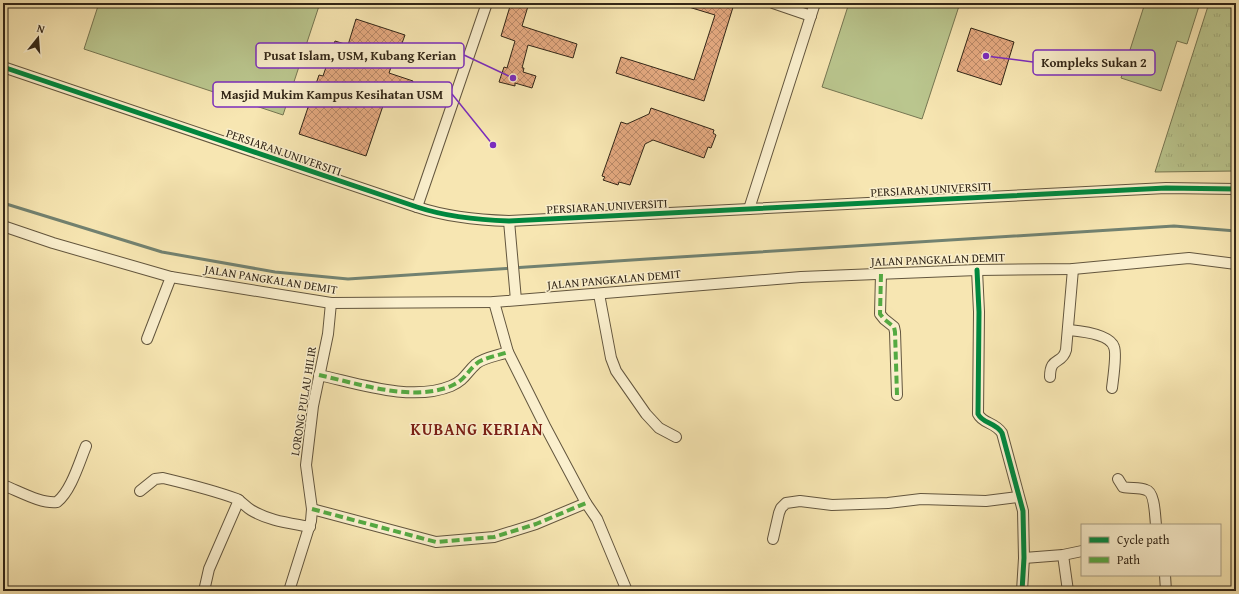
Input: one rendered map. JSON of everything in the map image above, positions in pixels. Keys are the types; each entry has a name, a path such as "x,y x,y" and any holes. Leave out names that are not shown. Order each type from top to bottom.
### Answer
{"street":[{"path":"417,207 487,3"},
{"path":"773,3 811,16"},
{"path":"749,209 815,3"},
{"name":"PERSIARAN UNIVERSITI","path":"3,67 417,207 465,219 509,221 1166,188 1236,189"},
{"path":"509,221 516,300"},
{"name":"JALAN PANGKALAN DEMIT","path":"3,226 53,243 171,277 331,303 494,302 801,277 977,270 1073,269 1189,258 1236,264"},
{"path":"1050,377 1051,366 1065,354 1069,330 1073,269"},
{"path":"977,270 979,312 978,414 982,420 994,425 1002,433 1023,511 1024,558 1022,591"},
{"path":"881,274 880,314 894,327 896,332 897,395"},
{"path":"147,340 171,277"},
{"path":"599,294 611,358 616,371 646,414 666,432 676,436"},
{"path":"494,302 508,352 586,503 597,519 627,591"},
{"name":"LORONG PULAU HILIR","path":"289,591 310,527 312,509 306,464 313,406 328,334 331,303"},
{"path":"1069,330 1087,332 1104,338 1113,344 1115,351 1112,388"},
{"path":"320,375 404,392 435,391 452,385 465,378 477,363 508,352"},
{"path":"3,485 41,500 51,503 57,502 64,495 86,446"},
{"path":"140,490 155,478 163,478 239,500 250,510 280,522 310,527"},
{"path":"1118,479 1123,487 1145,489 1150,492 1156,524"},
{"path":"773,539 779,513 781,508 786,503 800,501 832,505 888,503 921,499 986,500 1018,497"},
{"path":"204,591 209,569 239,500"},
{"path":"312,509 436,542 494,537 536,524 586,503"},
{"path":"1024,558 1063,555 1081,551"},
{"path":"1063,555 1068,591"},
{"path":"1165,576 1166,591"}],"green space":[{"path":"99,3 320,3 283,115 84,49"},
{"path":"849,3 960,3 922,119 822,87"},
{"path":"1145,3 1200,3 1187,44 1177,41 1161,91 1121,78"},
{"path":"1209,3 1236,3 1236,171 1155,172"}],"building":[{"path":"511,3 529,3 522,26 577,44 573,58 528,45 522,68 524,68 523,72 536,76 532,88 515,83 515,86 499,82 504,67 507,68 515,41 501,36"},
{"path":"683,3 734,4 704,101 616,73 621,57 694,80 715,15 682,5"},
{"path":"356,19 405,35 389,73 413,81 410,91 390,85 366,156 299,134 319,75 323,76 335,41 348,45"},
{"path":"971,28 1014,42 1001,85 957,71"},
{"path":"651,108 714,130 713,133 716,135 711,148 708,147 704,158 653,140 645,144 630,185 619,182 618,185 603,180 605,177 602,176 621,122 627,124 649,114"}],"waterway":[{"path":"3,203 162,252 275,272 348,279 1174,226 1236,231"}],"marked path":[{"path":"881,274 880,314 894,327 895,332 897,395"},
{"path":"319,375 368,387 403,392 420,392 451,386 465,376 479,362 508,352"},
{"path":"312,509 436,542 494,537 536,524 586,503"}],"cycle path":[{"path":"3,67 417,207 451,216 474,219 509,221 1166,188 1236,189"},
{"path":"977,270 979,312 978,414 983,420 999,429 1002,433 1023,511 1024,558 1022,591"}],"place":[{"name":"Kompleks Sukan 2","path":"986,56"},
{"name":"Pusat Islam, USM, Kubang Kerian","path":"513,78"},
{"name":"Masjid Mukim Kampus Kesihatan USM","path":"493,145"}],"district":[{"name":"KUBANG KERIAN","path":"477,429"}]}
